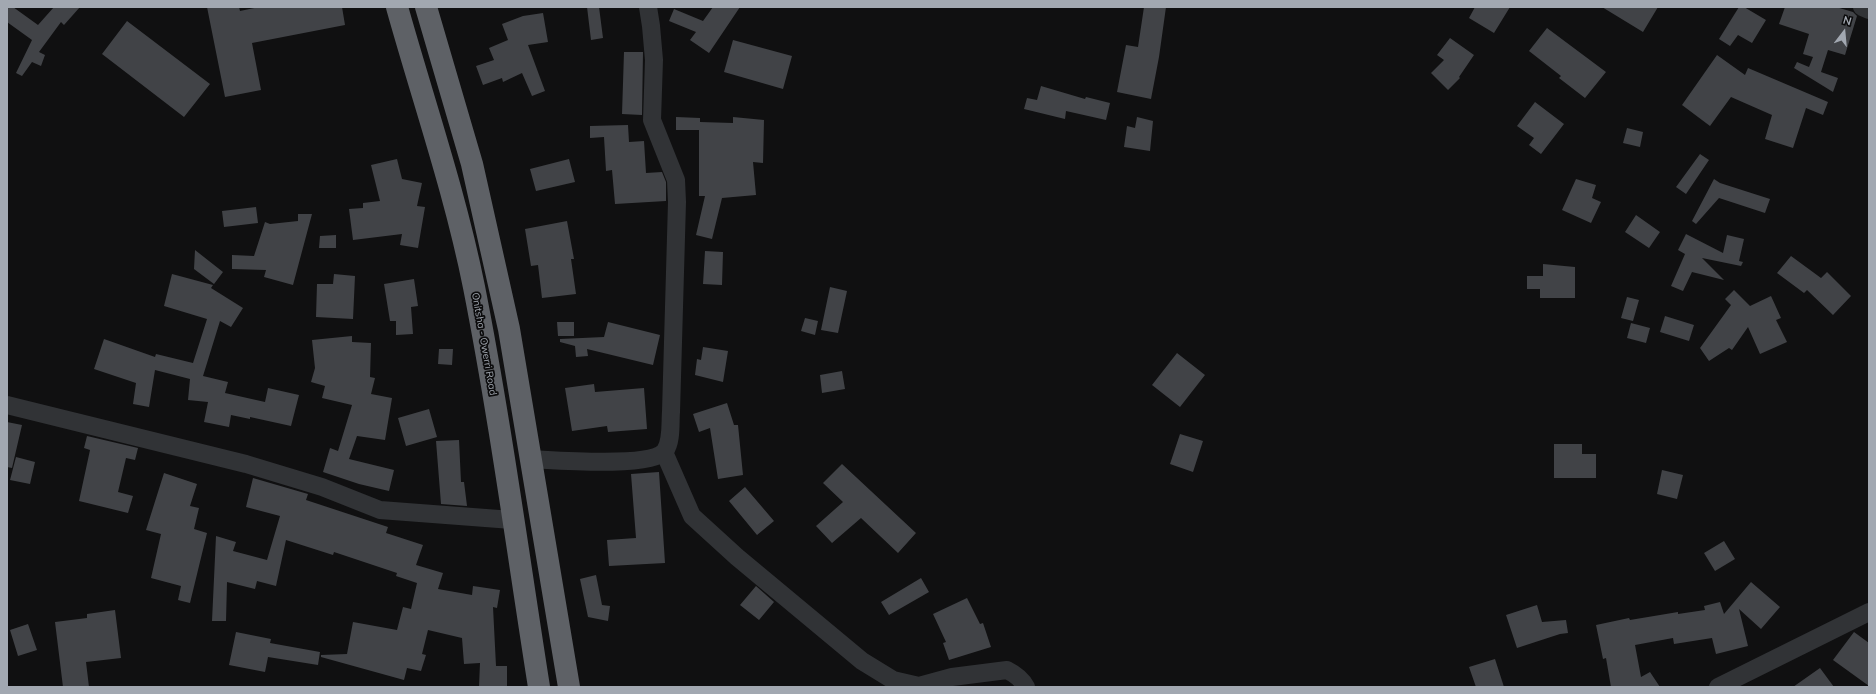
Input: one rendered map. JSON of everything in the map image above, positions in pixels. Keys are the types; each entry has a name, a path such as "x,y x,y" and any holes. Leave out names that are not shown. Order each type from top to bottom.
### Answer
{"highway":[{"name":"Onitsha - Owerri Road","path":"397,7 447,178 474,286 504,458 512,520 539,687"},
{"path":"426,7 472,164 509,329 569,687"}],"street":[{"path":"531,459 630,462 664,452 668,445 672,412 677,202 676,180 652,120 654,60 648,7"},
{"path":"1862,7 1869,10"},
{"path":"7,405 246,464 322,487 380,510 512,520"},
{"path":"664,452 692,516 737,557 862,661 893,680 919,686 952,677 1007,670 1014,673 1024,682 1026,687"},
{"path":"1718,687 1869,612"}],"building":[{"path":"7,7 13,7 38,25 54,7 80,7 64,25 61,22 39,52 45,55 41,66 32,62 22,76 16,73 32,40 7,22"},
{"path":"207,7 239,7 240,11 259,7 342,7 345,25 252,43 261,90 225,97"},
{"path":"587,7 599,7 603,38 591,40"},
{"path":"713,7 740,7 709,53 690,40 696,32 669,21 674,9 703,21"},
{"path":"1144,7 1166,7 1151,99 1117,92 1126,45 1138,47"},
{"path":"1475,7 1510,7 1494,33 1469,18"},
{"path":"1602,7 1658,7 1643,32"},
{"path":"1739,7 1744,7 1766,20 1752,43 1738,35 1730,46 1719,39"},
{"path":"1785,7 1836,7 1853,12 1857,16 1845,55 1828,50 1821,72 1838,78 1833,92 1794,68 1797,62 1809,67 1813,57 1803,54 1809,34 1779,24"},
{"path":"543,13 548,42 528,45 545,91 532,96 522,73 503,82 502,78 483,85 476,66 494,60 489,48 508,40 502,24 523,16"},
{"path":"127,21 210,84 184,117 102,54"},
{"path":"1547,28 1606,72 1585,98 1559,78 1561,76 1529,51"},
{"path":"1450,38 1474,55 1459,77 1460,78 1448,90 1431,73 1444,60 1437,55"},
{"path":"733,40 792,56 783,89 724,72"},
{"path":"624,52 643,52 642,115 622,114"},
{"path":"1717,55 1745,75 1748,68 1828,102 1823,115 1806,108 1793,148 1765,139 1772,115 1731,97 1710,126 1682,105"},
{"path":"1041,86 1085,99 1086,97 1110,103 1106,120 1066,111 1065,119 1024,109 1027,98 1037,100"},
{"path":"1535,102 1564,124 1541,154 1529,145 1534,138 1517,126"},
{"path":"676,117 700,118 700,122 733,123 733,117 764,120 763,163 753,162 756,195 722,198 712,239 696,235 705,196 699,196 699,130 676,130"},
{"path":"1137,117 1153,121 1150,151 1124,147 1127,126 1135,128"},
{"path":"628,125 629,142 644,141 646,173 662,172 666,182 666,201 615,204 612,170 606,171 604,137 590,138 590,126"},
{"path":"1627,128 1643,132 1640,147 1623,143"},
{"path":"1700,154 1709,160 1686,194 1676,187"},
{"path":"397,159 402,179 422,183 417,206 425,207 418,248 400,245 402,234 353,240 349,209 363,208 363,203 380,201 371,165"},
{"path":"569,159 575,182 536,191 530,169"},
{"path":"1576,179 1596,185 1592,198 1601,202 1591,223 1562,210"},
{"path":"1714,179 1720,183 1770,199 1765,213 1719,198 1696,224 1692,221"},
{"path":"256,207 258,223 224,227 222,211"},
{"path":"298,214 312,214 293,285 264,277 266,270 232,269 232,255 254,256 265,222 270,224 298,221"},
{"path":"1636,215 1660,232 1649,248 1625,232"},
{"path":"567,221 574,259 571,259 576,294 542,298 538,265 531,266 525,229"},
{"path":"1686,234 1723,253 1727,235 1744,239 1739,261 1743,262 1741,266 1702,258 1724,280 1692,272 1683,291 1671,286 1685,254 1678,250"},
{"path":"336,235 336,248 319,248 320,236"},
{"path":"195,250 223,272 214,284 194,269"},
{"path":"705,251 723,252 722,285 703,284"},
{"path":"1791,256 1821,278 1827,272 1851,296 1833,315 1807,290 1804,293 1777,273"},
{"path":"1543,264 1575,267 1575,298 1540,298 1540,289 1527,289 1527,276 1543,276"},
{"path":"172,274 213,285 211,288 243,308 231,327 220,321 203,376 228,382 225,393 265,402 268,388 299,395 291,426 250,417 250,419 231,415 229,427 204,422 208,402 188,400 190,379 155,370 149,407 133,404 136,383 94,369 104,339 155,357 156,354 193,363 207,319 164,306"},
{"path":"334,274 355,276 353,319 316,317 317,284 333,284"},
{"path":"414,279 418,306 411,307 413,334 396,335 396,321 390,321 384,284"},
{"path":"830,287 847,291 838,333 821,330"},
{"path":"1734,290 1750,306 1771,296 1781,318 1776,320 1787,342 1760,354 1748,327 1732,350 1729,348 1709,361 1700,348 1731,305 1725,299"},
{"path":"1627,297 1639,300 1633,321 1621,318"},
{"path":"1665,316 1694,325 1689,341 1660,332"},
{"path":"805,318 818,321 815,335 801,331"},
{"path":"557,322 574,322 574,336 558,336"},
{"path":"608,322 660,335 653,365 587,349 588,356 576,357 575,346 560,342 560,339 604,337"},
{"path":"1631,323 1650,328 1646,343 1627,338"},
{"path":"352,336 352,342 371,343 370,377 375,378 371,394 392,398 385,440 357,436 349,459 394,470 389,491 359,484 323,472 330,448 338,451 352,405 322,398 325,386 311,382 315,368 312,340"},
{"path":"703,347 728,351 723,382 695,375 697,359 701,360"},
{"path":"439,349 453,349 452,365 438,364"},
{"path":"1177,353 1205,375 1180,407 1152,385"},
{"path":"842,371 845,389 822,393 820,375"},
{"path":"594,384 595,392 644,388 647,429 608,432 607,426 572,431 565,388"},
{"path":"727,403 734,425 738,425 743,475 718,479 710,428 699,432 693,414"},
{"path":"429,409 437,437 406,446 398,418"},
{"path":"7,422 22,425 12,468 7,467"},
{"path":"1180,434 1203,441 1193,472 1170,464"},
{"path":"87,436 138,448 135,460 126,458 118,492 133,496 128,513 79,501 90,450 84,448"},
{"path":"459,440 461,482 464,482 467,506 441,504 436,441"},
{"path":"1554,444 1582,444 1582,454 1596,454 1596,478 1554,478"},
{"path":"16,457 35,462 30,484 10,480"},
{"path":"842,464 916,533 898,553 861,518 832,543 816,526 843,502 823,483"},
{"path":"1662,470 1683,475 1677,499 1657,494"},
{"path":"659,472 665,563 609,566 607,540 636,538 631,474"},
{"path":"164,473 197,484 190,506 199,508 194,529 207,533 190,603 178,600 181,586 151,578 161,534 146,530"},
{"path":"253,478 308,494 306,500 388,527 386,533 423,545 416,565 443,573 438,589 472,595 473,586 500,590 497,608 493,607 496,666 507,666 507,687 479,687 480,663 464,664 462,638 428,630 422,654 426,655 421,671 407,668 404,680 321,657 321,655 347,654 353,622 397,630 403,607 411,609 417,583 396,576 397,573 334,552 333,555 286,540 276,586 257,581 255,589 227,582 226,621 212,621 216,536 236,542 233,551 267,560 280,516 246,507"},
{"path":"745,487 774,521 757,535 729,501"},
{"path":"1724,541 1735,559 1715,571 1704,553"},
{"path":"596,575 602,605 610,606 608,621 588,617 580,579"},
{"path":"921,578 929,592 889,615 881,602"},
{"path":"1751,582 1780,607 1761,629 1739,609 1748,646 1716,654 1712,638 1674,644 1673,638 1635,645 1641,677 1650,672 1660,687 1611,687 1606,658 1603,659 1596,625 1629,618 1630,620 1678,612 1678,614 1705,610 1704,606 1720,602 1724,614"},
{"path":"756,586 774,602 759,620 740,605"},
{"path":"967,598 980,624 983,623 991,647 949,660 943,643 946,642 933,614"},
{"path":"1537,605 1542,622 1566,620 1568,633 1560,634 1517,648 1506,615"},
{"path":"115,610 121,658 86,662 89,687 63,687 55,622 87,618 87,614"},
{"path":"28,624 37,650 18,656 10,630"},
{"path":"236,632 271,639 270,643 320,652 318,665 268,657 265,672 229,665"},
{"path":"1854,632 1869,643 1869,686 1833,660"},
{"path":"1495,659 1504,687 1476,687 1469,667"},
{"path":"1820,668 1834,687 1793,687"}]}
